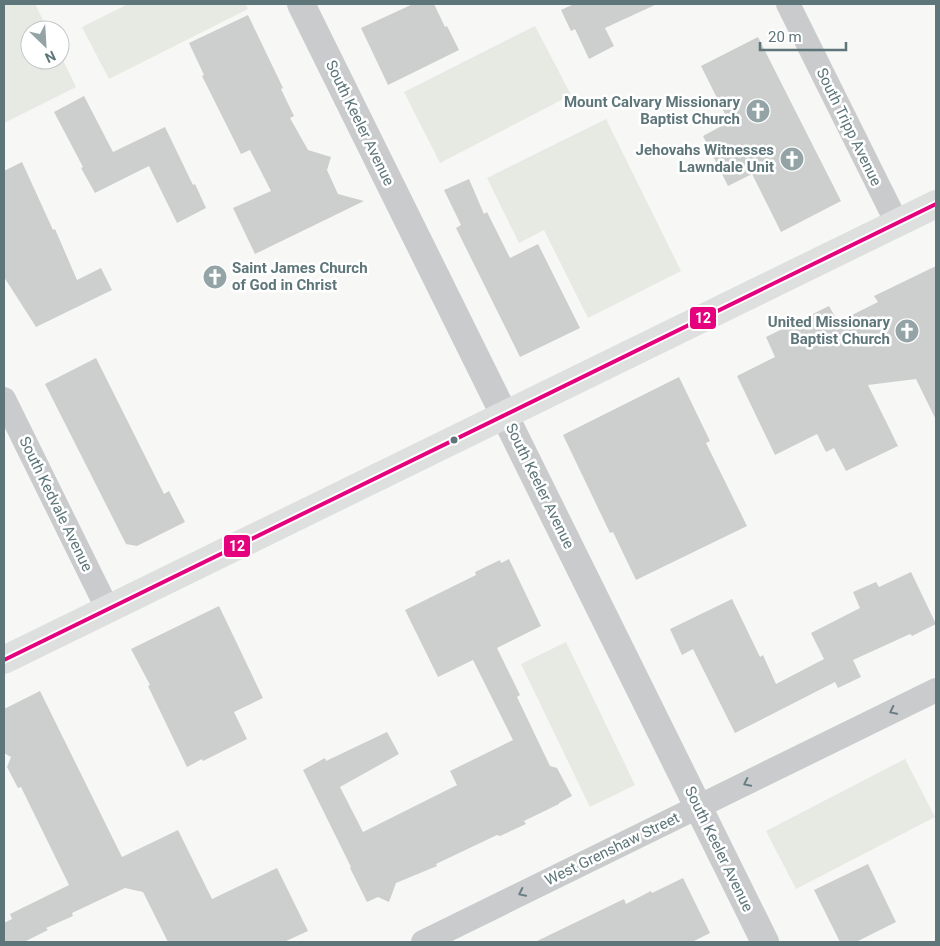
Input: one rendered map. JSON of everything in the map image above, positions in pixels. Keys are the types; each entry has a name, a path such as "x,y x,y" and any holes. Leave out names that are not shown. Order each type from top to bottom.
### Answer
{"main road":[{"path":"4,660 936,204"}],"street":[{"name":"South Keeler Avenue","path":"301,4 765,942"},
{"name":"South Tripp Avenue","path":"788,4 897,223"},
{"name":"South Kedvale Avenue","path":"4,399 108,610"},
{"name":"West Grenshaw Street","path":"422,942 936,690"}],"shaded area":[{"path":"8,4 35,4 43,20 20,20 20,70 68,70 76,87 4,123 4,6"},
{"path":"128,4 246,4 248,9 109,79 82,27"},
{"path":"535,26 571,95 440,163 404,92"},
{"path":"606,119 681,271 588,318 544,230 519,243 487,178"},
{"path":"566,642 635,785 590,807 521,664"},
{"path":"905,759 935,817 796,889 766,831"}],"building":[{"path":"413,4 434,4 459,50 388,85 361,28"},
{"path":"574,4 657,4 605,28 614,46 589,59 575,29 571,31 561,10"},
{"path":"248,15 283,88 281,89 294,116 290,118 308,150 331,157 327,170 338,194 364,201 255,254 233,208 271,191 250,150 241,154 202,76 204,75 189,43"},
{"path":"758,37 841,201 781,232 752,174 728,186 703,136 729,122 701,66"},
{"path":"84,96 113,152 165,127 206,208 177,223 149,166 95,193 54,112"},
{"path":"22,162 53,230 55,229 77,280 101,268 112,290 36,327 4,277 4,171"},
{"path":"469,179 484,214 487,212 510,258 538,244 580,328 520,357 456,228 461,225 444,190"},
{"path":"936,266 936,420 916,379 868,385 898,446 846,471 834,448 826,452 817,434 775,455 737,376 775,357 766,337 829,306 838,322 878,302 874,296"},
{"path":"96,358 164,494 169,491 185,522 137,546 126,544 45,384"},
{"path":"679,377 710,441 706,443 747,526 636,580 613,532 610,533 563,435"},
{"path":"509,559 541,626 497,648 520,695 517,697 550,766 557,768 572,796 524,821 526,824 500,836 497,835 436,864 437,866 396,883 389,902 378,897 367,902 303,770 325,758 326,761 387,732 399,754 340,787 363,832 457,785 450,771 513,740 473,660 438,677 405,610 476,575 475,572 500,560 501,563"},
{"path":"911,572 936,624 853,660 861,677 838,688 835,682 735,733 693,649 682,655 670,629 732,599 760,657 763,655 776,684 824,659 811,633 860,608 853,592 876,582 879,587"},
{"path":"219,606 263,698 234,712 247,739 187,767 148,686 150,685 131,649"},
{"path":"40,691 122,857 178,830 212,899 277,868 308,931 284,942 168,942 143,892 125,888 72,913 73,916 46,928 48,930 24,942 4,942 4,923 12,919 10,914 69,885 21,787 18,788 7,767 11,757 4,753 4,709"},
{"path":"868,864 896,922 856,942 840,942 814,890"},
{"path":"683,878 710,933 692,942 535,942 624,899 626,904"}],"transit line":[{"name":"12","path":"4,660 936,204"}],"place":[{"name":"Mount Calvary Missionary Baptist Church","path":"758,111"},
{"name":"Jehovahs Witnesses Lawndale Unit","path":"792,159"},
{"name":"Saint James Church of God in Christ","path":"215,277"},
{"name":"United Missionary Baptist Church","path":"907,331"}]}
